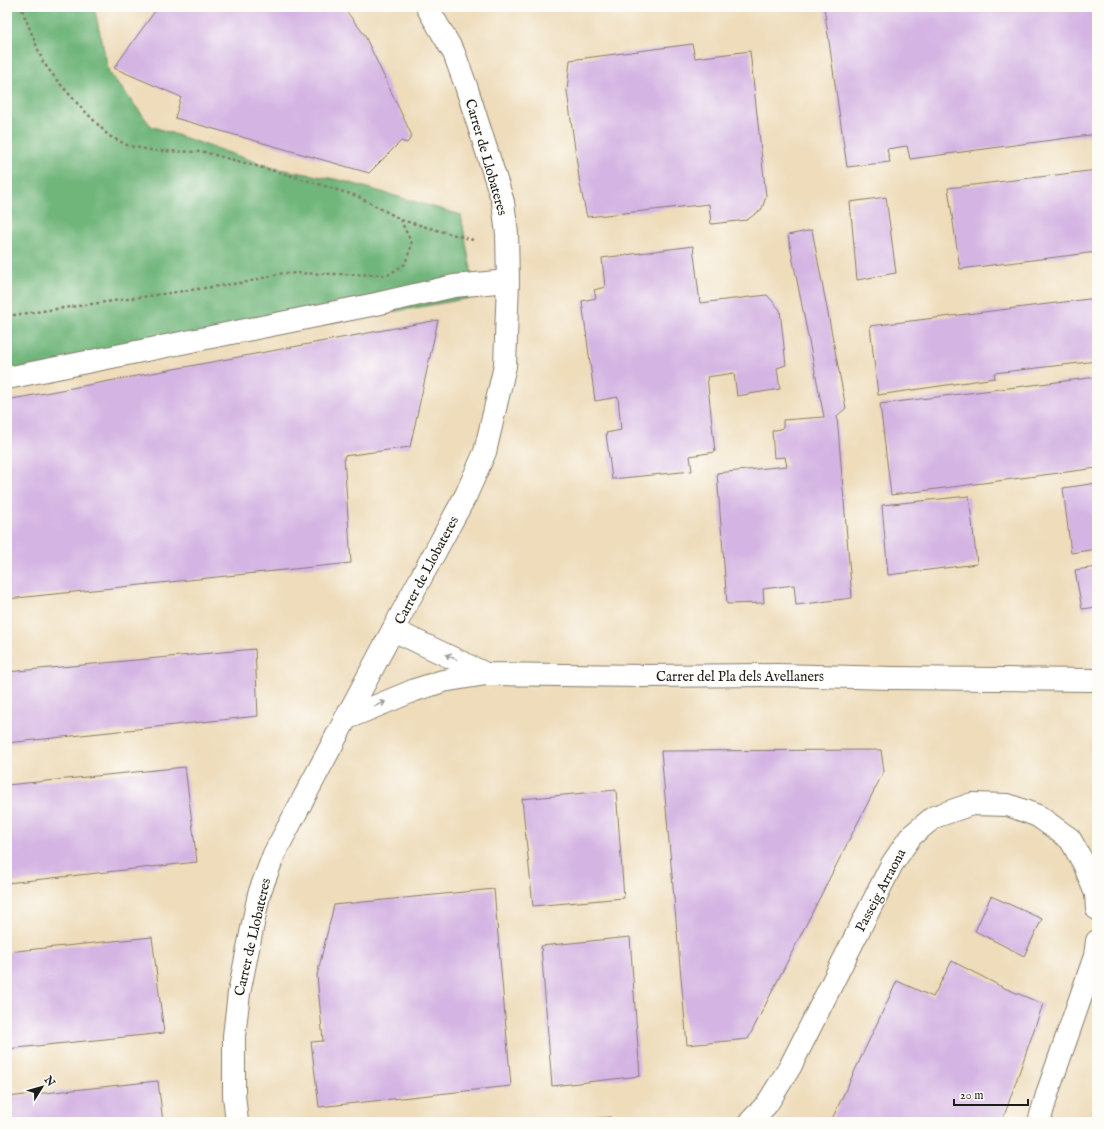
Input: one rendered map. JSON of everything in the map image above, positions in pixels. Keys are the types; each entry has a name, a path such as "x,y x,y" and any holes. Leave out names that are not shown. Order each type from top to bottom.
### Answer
{"street":[{"name":"Carrer de Llobateres","path":"237,1122 234,1094 234,1036 239,993 259,894 274,854 466,495 485,452 504,366 508,281 507,234 503,202 454,53 427,7"},
{"path":"7,378 369,306 454,286 508,281"},
{"name":"Carrer del Pla dels Avellaners","path":"393,630 486,674 643,676 777,675 892,678 1097,680"},
{"path":"345,719 389,700 442,681 486,674"},
{"name":"Passeig Arraona","path":"750,1122 767,1104 790,1067 892,864 910,836 934,818 972,804 1008,805 1038,816 1070,839 1084,864 1096,894 1097,909"},
{"path":"1039,1122 1048,1091 1095,956 1097,941"}],"path":[{"path":"21,7 43,62 56,80 109,136 130,146 156,151 204,152 289,175 357,196 400,219 473,240"},
{"path":"7,316 247,282 283,273 388,276 405,264 412,244 400,219"}],"green space":[{"path":"7,7 94,7 109,72 151,126 273,168 340,180 461,215 476,297 7,380"}],"building":[{"path":"158,7 343,7 364,34 412,136 407,143 401,141 369,173 175,118 181,97 114,68"},
{"path":"824,7 1097,7 1097,134 910,159 907,146 887,149 890,162 847,167"},
{"path":"692,44 695,58 750,51 766,196 762,209 747,220 711,224 709,204 587,217 580,185 567,91 570,60"},
{"path":"1097,170 1097,252 960,269 948,188"},
{"path":"886,197 896,273 857,280 850,202"},
{"path":"812,230 846,408 837,416 852,598 796,605 794,585 763,589 764,603 727,604 717,473 787,466 785,457 774,458 772,431 783,428 783,420 824,417 788,235"},
{"path":"693,246 700,303 767,295 780,310 786,365 777,368 780,389 737,396 734,373 707,377 715,452 690,456 692,471 612,479 606,433 621,430 618,397 595,401 582,301 596,298 594,290 605,287 602,258"},
{"path":"1097,298 1097,361 994,373 995,378 878,395 870,326"},
{"path":"438,320 410,447 344,456 351,563 7,599 7,400"},
{"path":"1097,377 1097,468 891,495 880,404"},
{"path":"1097,483 1097,549 1071,553 1063,488"},
{"path":"969,496 977,564 888,575 882,505"},
{"path":"1097,567 1097,607 1082,609 1075,570"},
{"path":"255,649 258,716 7,743 7,672"},
{"path":"881,750 884,771 748,1039 687,1045 661,751"},
{"path":"185,767 197,862 7,883 7,785"},
{"path":"616,790 624,898 533,906 522,799"},
{"path":"494,889 511,1086 319,1107 311,1042 323,1041 317,975 334,905"},
{"path":"991,896 1042,919 1024,956 975,931"},
{"path":"152,937 164,1033 7,1049 7,952"},
{"path":"630,937 640,1076 552,1086 541,946"},
{"path":"952,961 1002,987 1043,1004 1002,1122 838,1122 832,1119 897,981 933,997"},
{"path":"158,1081 163,1122 7,1122 7,1097"},
{"path":"1097,1106 1097,1122 1092,1122"},
{"path":"611,1117 611,1122 561,1122 561,1121"}]}
